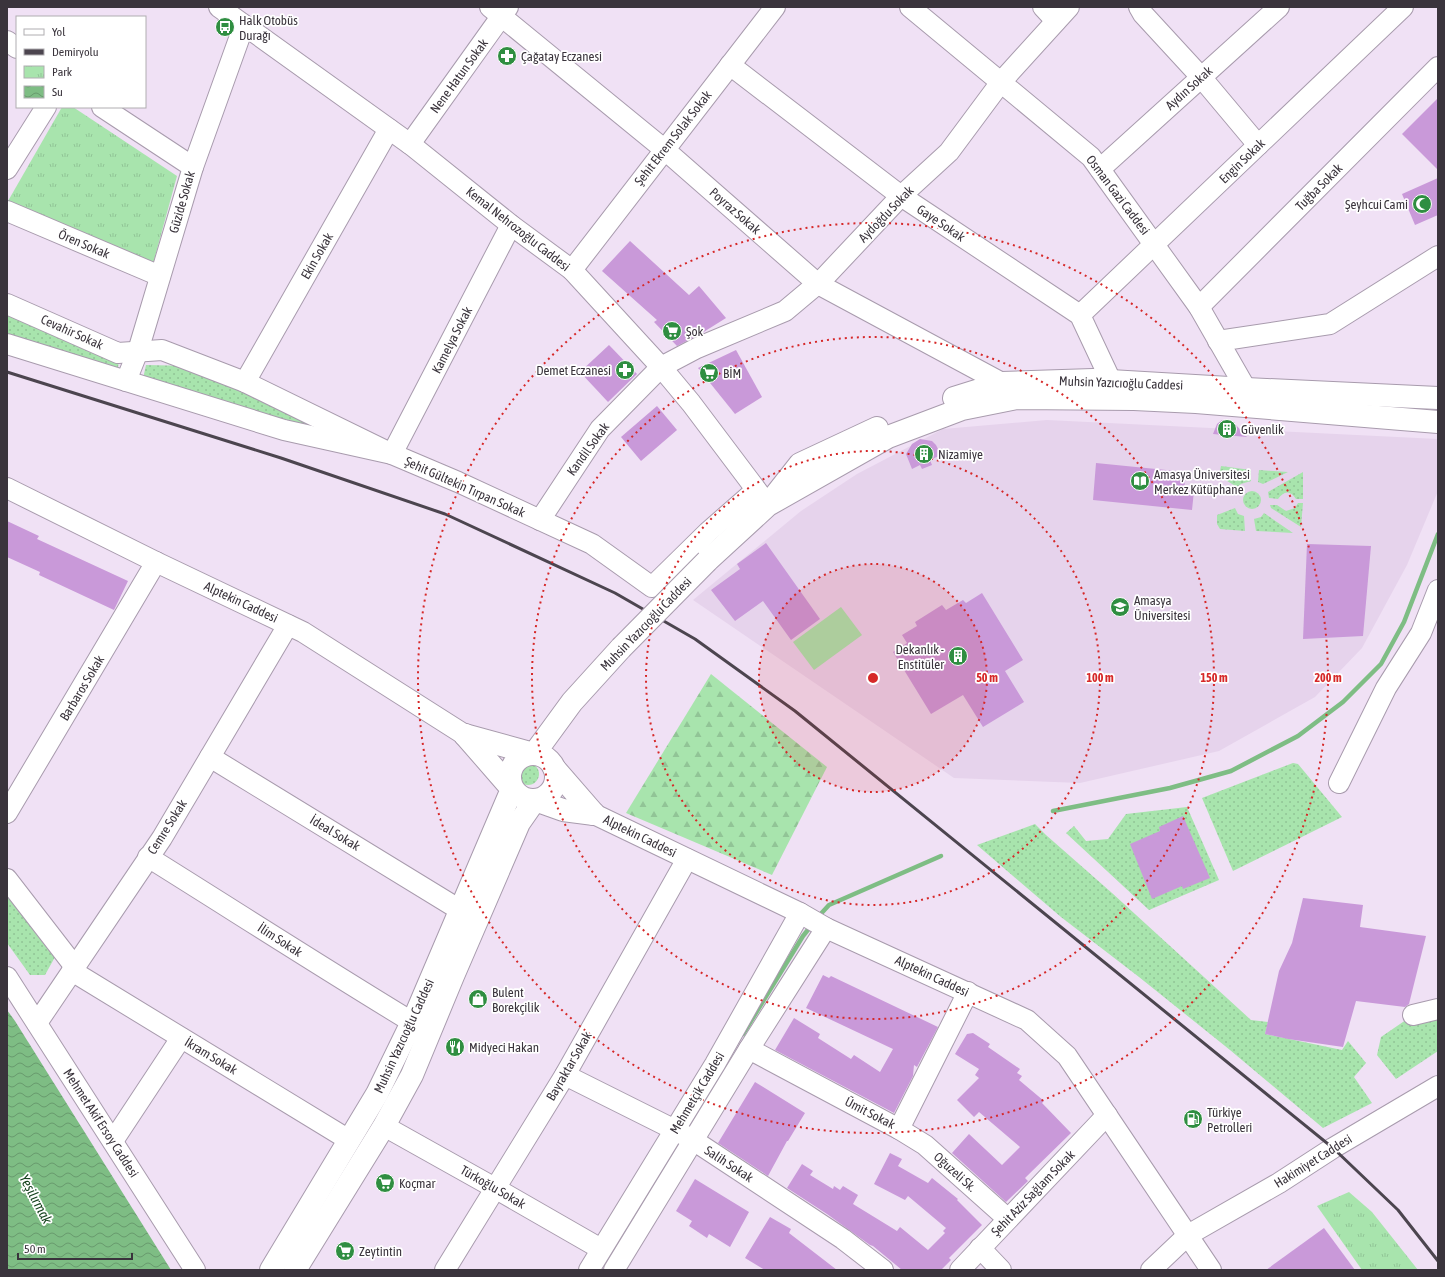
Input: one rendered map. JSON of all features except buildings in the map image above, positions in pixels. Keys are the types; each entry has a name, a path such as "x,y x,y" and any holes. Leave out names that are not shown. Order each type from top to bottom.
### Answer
{"main road":[{"name":"Muhsin Yazıcıoğlu Caddesi","path":"534,754 572,702 621,648 707,561 762,497 800,464 912,411 1002,382 1093,380 1438,398"},
{"name":"Muhsin Yazıcıoğlu Caddesi","path":"762,497 888,437 962,409 1017,398 1134,399 1196,402 1438,422"},
{"path":"465,735 545,758 594,814"},
{"path":"465,735 512,789 522,798 535,800 563,810 594,814"},
{"path":"512,789 510,774 512,766 517,760 524,756 534,754"},
{"path":"535,800 542,799 548,795 552,789 555,783 556,775 554,768"},
{"name":"Muhsin Yazıcıoğlu Caddesi","path":"271,1270 377,1094 412,1022 512,789"},
{"name":"Muhsin Yazıcıoğlu Caddesi","path":"295,1270 384,1126 412,1076 519,823 535,800"}],"street":[{"name":"Kemal Nehrozoğlu Caddesi","path":"219,7 410,144 511,225 572,270 661,367 691,403 762,497"},
{"name":"Şehit Ekrem Solak Sokak","path":"572,270 775,7"},
{"name":"Osman Gazi Caddesi","path":"910,7 1091,157 1155,244 1199,308 1246,389"},
{"path":"1139,7 1143,14 1201,77 1258,146"},
{"name":"Aydın Sokak","path":"1100,169 1279,7"},
{"name":"Engin Sokak","path":"1080,315 1403,7"},
{"name":"Nene Hatun Sokak","path":"410,144 500,10"},
{"name":"Poyraz Sokak","path":"500,10 665,150 818,284 1002,382"},
{"name":"Aydoğdu Sokak","path":"661,367 697,348 785,311 818,284 901,196 949,152 1056,12"},
{"name":"Güzide Sokak","path":"126,381 138,351 193,167 244,25"},
{"path":"7,41 16,47"},
{"name":"Gaye Sokak","path":"730,65 901,196 1080,315"},
{"name":"Tuğba Sokak","path":"1199,308 1438,67"},
{"path":"7,169 45,108"},
{"path":"104,108 193,167"},
{"name":"Ekin Sokak","path":"245,382 389,129"},
{"name":"Ören Sokak","path":"7,211 160,276"},
{"name":"Kamelya Sokak","path":"392,454 511,225"},
{"path":"1218,341 1330,324 1438,256"},
{"name":"Cevahir Sokak","path":"7,304 118,352 138,351"},
{"path":"1080,315 1111,381"},
{"path":"7,344 284,430 392,454"},
{"name":"Şehit Gültekin Tırpan Sokak","path":"138,351 162,350 245,382 392,454 458,482 592,544 652,587 708,532 762,497"},
{"name":"Kandil Sokak","path":"540,520 600,429 661,367"},
{"name":"Alptekin Caddesi","path":"7,488 156,562 303,632 465,735"},
{"name":"Barbaros Sokak","path":"7,813 156,562"},
{"path":"1339,783 1386,688 1421,633 1438,590"},
{"name":"Cemre Sokak","path":"37,1023 148,857 210,757 288,625"},
{"name":"İdeal Sokak","path":"210,757 460,910"},
{"name":"Alptekin Caddesi","path":"594,814 800,913 826,928 1027,1020 1067,1056 1211,1270"},
{"name":"İlim Sokak","path":"148,857 308,959 412,1022"},
{"name":"Bayraktar Sokak","path":"445,1270 564,1075 687,859"},
{"path":"7,879 73,969"},
{"name":"Mehmetçik Caddesi","path":"588,1270 715,1064 800,913"},
{"name":"Mehmetçik Caddesi","path":"622,1267 693,1140 826,928"},
{"name":"İkram Sokak","path":"73,969 181,1038 349,1140"},
{"name":"Mehmet Akif Ersoy Caddesi","path":"7,978 195,1270"},
{"name":"Ümit Sokak","path":"749,1049 899,1129 968,992"},
{"path":"1413,1015 1438,1009"},
{"path":"113,1141 181,1038"},
{"name":"Salih Sokak","path":"564,1075 693,1140 843,1239 883,1270"},
{"name":"Hakimiyet Caddesi","path":"1151,1270 1188,1235 1279,1183 1333,1148 1438,1086"},
{"name":"Şehit Aziz Sağlam Sokak","path":"960,1270 1107,1115"},
{"name":"Türkoğlu Sokak","path":"384,1126 601,1249"},
{"name":"Oğuzeli Sk.","path":"899,1129 925,1145 1008,1219"},
{"path":"980,1248 1001,1270"}],"shaded area":[{"name":"Amasya Üniversitesi","path":"1047,420 1438,439 1438,491 1407,565 1362,648 1315,697 1219,751 1080,783 954,778 693,600 801,511 857,474 943,429"}],"green space":[{"path":"61,108 75,108 177,176 153,264 8,201"},
{"path":"7,315 119,359 118,368 7,336"},
{"path":"146,365 193,366 363,443 144,378"},
{"path":"1221,466 1251,470 1251,481 1237,487 1219,476"},
{"path":"1259,470 1288,472 1263,484 1258,482"},
{"path":"1303,472 1303,499 1296,499 1289,493 1282,494 1278,499 1269,498 1268,492"},
{"path":"1248,491 1256,491 1261,496 1259,507 1256,509 1248,509 1243,504 1243,496"},
{"path":"1298,503 1303,503 1301,527 1271,508 1270,505 1277,505 1286,511 1295,508"},
{"path":"1235,508 1238,514 1244,516 1245,531 1220,529 1217,524 1217,515"},
{"path":"1264,513 1293,533 1256,531 1254,519 1261,517"},
{"path":"841,607 862,635 814,670 793,642"},
{"path":"711,674 827,767 772,875 626,813"},
{"path":"528,763 536,766 539,774 536,782 528,785 520,782 517,774 520,766"},
{"path":"1293,763 1298,764 1342,817 1233,871 1202,798"},
{"path":"1187,807 1219,880 1149,910 1066,833 1074,826 1086,841 1108,839 1126,814"},
{"path":"1035,824 1251,1020 1268,1022 1265,1034 1342,1050 1348,1041 1366,1063 1354,1077 1372,1103 1323,1128 1230,1050 1061,917 977,845"},
{"path":"7,893 55,957 45,975 30,975 7,943"},
{"path":"1438,998 1438,1051 1396,1079 1377,1055 1381,1037"},
{"path":"1349,1192 1372,1212 1418,1270 1362,1270 1317,1206"}],"water":[{"name":"Yeşilırmak","path":"7,1010 15,1021 171,1270 7,1270"}],"waterway":[{"path":"1053,811 1170,788 1231,771 1298,736 1343,702 1381,664 1404,622 1438,534"},
{"path":"817,918 829,905 941,856"},
{"path":"743,1034 803,936 811,926"}],"railway":[{"path":"7,372 281,458 445,514 615,593 695,639 795,711 1333,1148 1398,1210 1438,1261"}],"place":[{"name":"Halk Otobüs Durağı","path":"225,27"},
{"name":"Çağatay Eczanesi","path":"507,56"},
{"name":"Şeyhcui Cami","path":"1422,204"},
{"name":"Şok","path":"672,331"},
{"name":"Demet Eczanesi","path":"625,370"},
{"name":"BİM","path":"709,373"},
{"name":"Güvenlik","path":"1227,429"},
{"name":"Nizamiye","path":"924,454"},
{"name":"Amasya Üniversitesi Merkez Kütüphane","path":"1140,481"},
{"name":"Amasya Üniversitesi","path":"1120,607"},
{"name":"Dekanlık - Enstitüler","path":"958,656"},
{"name":"Bulent Borekçilik","path":"478,999"},
{"name":"Midyeci Hakan","path":"455,1047"},
{"name":"Türkiye Petrolleri","path":"1193,1119"},
{"name":"Koçmar","path":"385,1183"},
{"name":"Zeytintin","path":"345,1251"}]}
